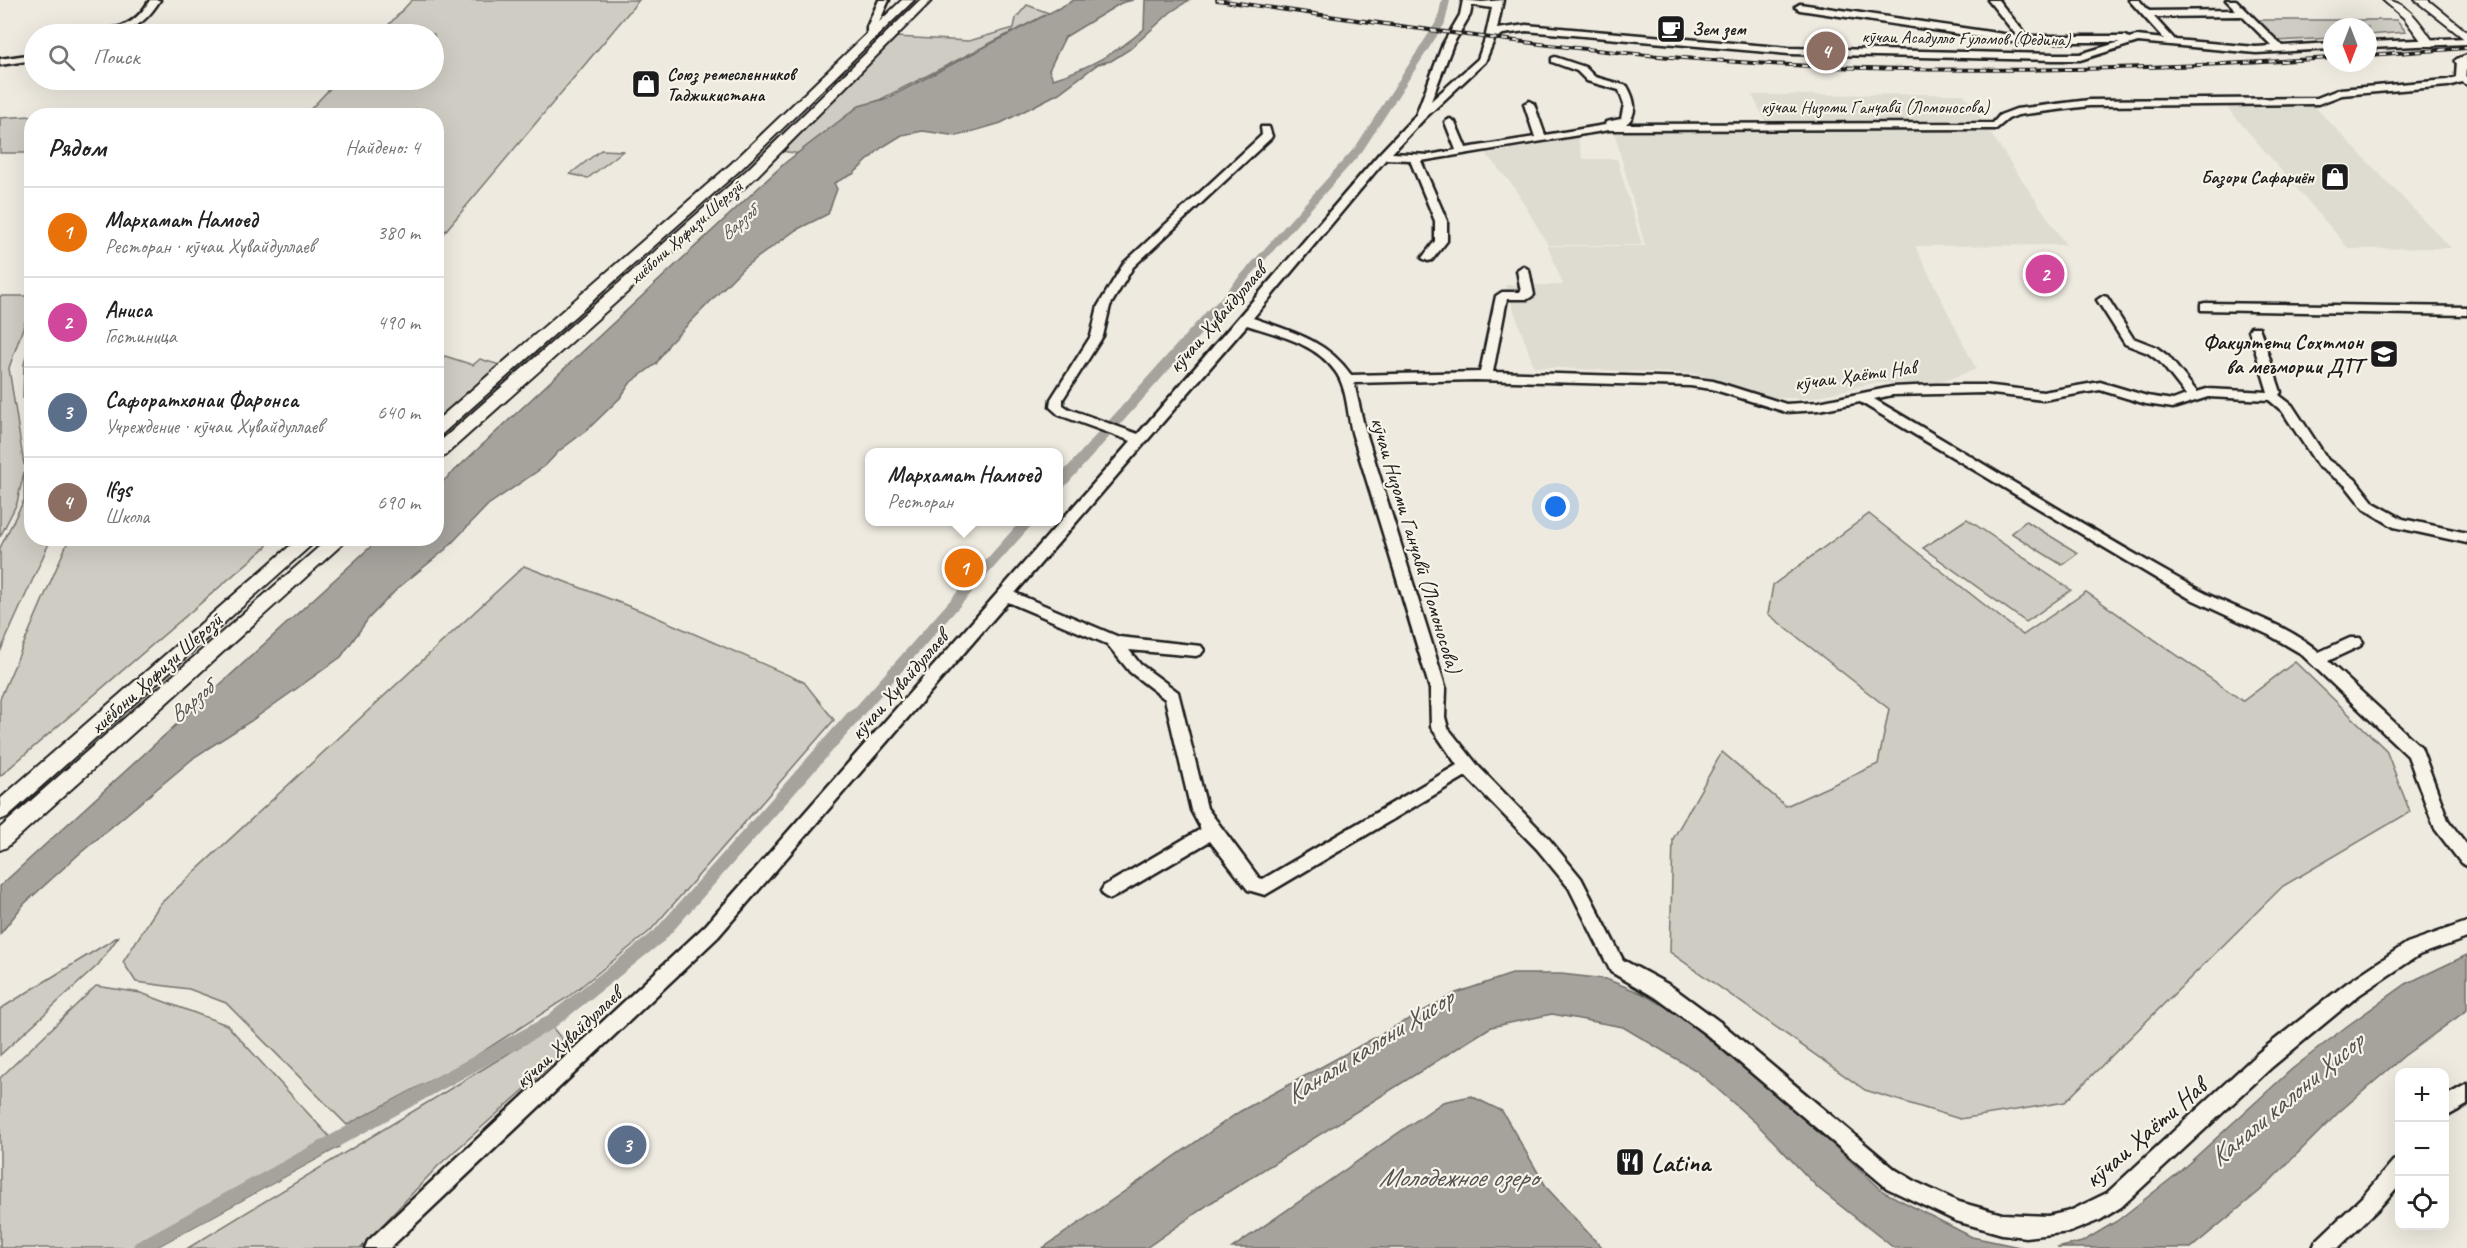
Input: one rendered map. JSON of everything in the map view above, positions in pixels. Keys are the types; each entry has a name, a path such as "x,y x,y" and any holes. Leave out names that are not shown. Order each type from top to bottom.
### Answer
{"main road":[{"name":"хиёбони Ҳофизи Шерозӣ","path":"444,423 721,181 908,0"},
{"name":"хиёбони Ҳофизи Шерозӣ","path":"444,447 731,193 926,0"},
{"path":"2389,0 2408,16 2429,44"},
{"path":"2421,0 2467,39"},
{"path":"2433,0 2467,27"},
{"path":"871,38 887,41"},
{"name":"хиёбони Ҳофизи Шерозӣ","path":"0,811 303,546"},
{"name":"хиёбони Ҳофизи Шерозӣ","path":"0,841 332,546"},
{"path":"102,721 124,731"}],"street":[{"path":"134,24 147,13 155,0"},
{"path":"871,38 872,27 884,0"},
{"path":"1468,0 1481,5 1497,6 1508,23 1526,28"},
{"name":"кӯчаи Хувайдуллаев","path":"1420,117 1441,60 1465,15 1468,0"},
{"path":"1993,0 2025,40"},
{"path":"2134,0 2171,41"},
{"path":"2231,0 2279,48"},
{"name":"кӯчаи Хувайдуллаев","path":"375,1248 712,931 1138,439 1245,320 1383,156 1420,117 1482,60 1490,39 1497,6"},
{"path":"1800,7 2025,40 2137,39"},
{"path":"2146,14 2244,13"},
{"path":"1490,39 1500,31 1526,28"},
{"name":"кӯчаи Асадулло Ғуломов (Федина)","path":"1526,28 1789,51 1895,55 2080,57 2137,39 2232,49 2323,46"},
{"path":"2377,45 2429,44 2467,39"},
{"path":"0,62 24,58"},
{"path":"1441,60 1454,70 1470,71"},
{"path":"1555,60 1581,69 1591,79 1623,88 1631,105 1625,121 1601,125 1601,128"},
{"name":"кӯчаи Низоми Ганҷавӣ (Ломоносова)","path":"1383,156 1414,158 1462,152 1601,128 1996,126 2004,117 2016,112 2089,103 2318,101 2340,92 2448,83 2465,68"},
{"path":"1529,104 1540,137"},
{"path":"1450,122 1462,152"},
{"path":"1138,439 1064,412 1057,408 1057,399 1097,336 1104,306 1128,265 1267,136 1265,129"},
{"path":"1414,158 1441,221 1441,241 1428,258"},
{"path":"1486,375 1502,296 1528,295 1523,270"},
{"path":"2103,300 2129,341 2152,350 2164,359 2193,396"},
{"path":"2205,307 2467,310"},
{"path":"1245,320 1313,345 1335,362 1347,379"},
{"path":"2255,330 2275,392 2271,396 2287,408 2323,463 2350,482 2369,506 2399,523 2467,538"},
{"name":"кӯчаи Ҳаёти Нав","path":"1347,379 1406,375 1486,375 1702,383 1786,408 1819,406 1892,391 1944,388 1984,389 2043,396 2100,386 2159,403 2184,402 2193,396 2207,393 2271,396"},
{"name":"кӯчаи Низоми Ганҷавӣ (Ломоносова)","path":"1347,379 1357,426 1438,688 1437,721 1440,731 1468,767 1569,874 1594,918"},
{"path":"1861,397 2194,594 2274,631 2318,660 2415,752 2441,824 2467,858"},
{"path":"1005,595 1117,643 1196,650"},
{"path":"2318,660 2355,642"},
{"path":"1117,643 1135,668 1172,696 1199,810 1212,831 1254,885 1265,887 1468,767"},
{"path":"1110,891 1212,831"},
{"name":"кӯчаи Ҳаёти Нав","path":"1594,918 1616,965 1636,975 1733,1044 1890,1178 1953,1211 2005,1226 2025,1229 2063,1224 2101,1210 2265,1060 2353,989 2413,949 2467,930"},
{"path":"2449,1107 2467,1094"},
{"path":"2323,1248 2371,1202 2395,1174"}],"shaded area":[{"path":"412,0 639,0 444,233 444,108 312,108 329,90 444,90 444,24 389,24"},
{"path":"1027,5 1049,13 858,111 801,154 781,151 896,37 969,41 1014,28 1016,18"},
{"path":"2254,20 2323,20 2323,38 2276,41"},
{"path":"2377,20 2397,20 2406,32 2377,34"},
{"path":"1964,94 2066,245 1915,246 1976,369 1939,383 1873,383 1811,398 1772,398 1697,374 1534,367 1505,285 1563,285 1548,246 1645,246 1614,131 1770,130 1752,95"},
{"name":"Базори Сафариён","path":"2226,106 2314,106 2451,248 2349,249"},
{"path":"24,116 24,153 0,153 0,118"},
{"path":"1577,136 1583,159 1617,159 1642,245 1548,245 1514,187 1486,154"},
{"path":"601,150 623,151 588,178 570,174"},
{"path":"0,296 24,296 24,325 9,368 24,472 17,503 0,537"},
{"path":"444,357 473,365 480,359 500,365 444,413"},
{"path":"24,500 24,546 48,546 0,652 0,548"},
{"path":"1869,514 2023,635 2086,592 2243,701 2295,662 2386,750 2410,812 2283,886 2065,1102 1960,1119 1865,1090 1670,952 1673,839 1722,752 1786,806 1878,764 1889,709 1768,614 1773,585"},
{"path":"1967,519 2071,590 2026,622 1923,548"},
{"path":"2026,521 2078,553 2062,565 2011,533"},
{"path":"66,546 267,546 0,776 0,699"},
{"path":"524,566 649,614 804,682 834,720 650,931 568,997 473,1058 347,1125 226,1003 189,989 136,982 123,962 160,904"},
{"path":"119,936 98,965 0,1055 0,1009"},
{"path":"96,986 141,993 227,1025 339,1147 155,1248 0,1248 0,1078"},
{"path":"552,1027 570,1049 438,1166 361,1248 188,1248"}],"water":[{"name":"Варзоб","path":"1074,0 1133,0 1121,3 1065,37 1049,70 1053,79 1101,59 1144,29 1145,0 1189,0 1171,12 1130,49 1111,61 1098,64 1059,93 1001,123 957,136 923,131 902,135 881,148 853,174 834,183 837,189 828,214 796,230 743,268 669,344 656,364 631,382 620,398 587,430 559,451 545,466 488,505 446,549 397,589 368,619 341,657 251,721 196,756 78,855 24,904 0,934 0,886 371,546 444,546 444,480 786,162 859,106 888,98"},
{"name":"Канали калони Ҳисор","path":"2467,955 2467,1010 2404,1056 2339,1112 2261,1190 2191,1248 2057,1248 2082,1242 2117,1221 2177,1174 2292,1069 2347,1026 2406,984"},
{"name":"Канали калони Ҳисор","path":"1512,974 1561,974 1606,979 1641,993 1676,1012 1812,1125 1884,1192 1972,1237 2024,1248 1894,1248 1818,1188 1757,1124 1697,1071 1623,1027 1552,1014 1491,1027 1212,1202 1146,1248 1043,1248 1239,1112 1456,993"},
{"name":"Молодежное озеро","path":"1471,1096 1502,1111 1547,1188 1602,1248 1232,1248 1443,1102"}],"waterway":[{"path":"1214,311 1359,149 1441,22 1446,0"},
{"path":"1063,480 1215,310"},
{"path":"853,718 1023,526"},
{"path":"140,1248 549,1023 659,936 854,716"}],"railway":[{"path":"1217,0 1517,41 1637,54 1776,64 1935,70 2014,70 2094,69 2323,58"},
{"path":"2377,54 2467,48"}],"place":[{"name":"Зем зем","path":"1671,29"},
{"name":"lfgs","path":"1826,51"},
{"name":"Союз ремесленников Таджикистана","path":"646,84"},
{"name":"Базори Сафариён","path":"2335,177"},
{"name":"Аниса","path":"2045,274"},
{"name":"Факултети Сохтмон ва меъмории ДТТ","path":"2384,354"},
{"name":"Мархамат Намоед","path":"964,568"},
{"name":"Сафоратхонаи Фаронса","path":"627,1145"},
{"name":"Latina","path":"1630,1162"}]}
